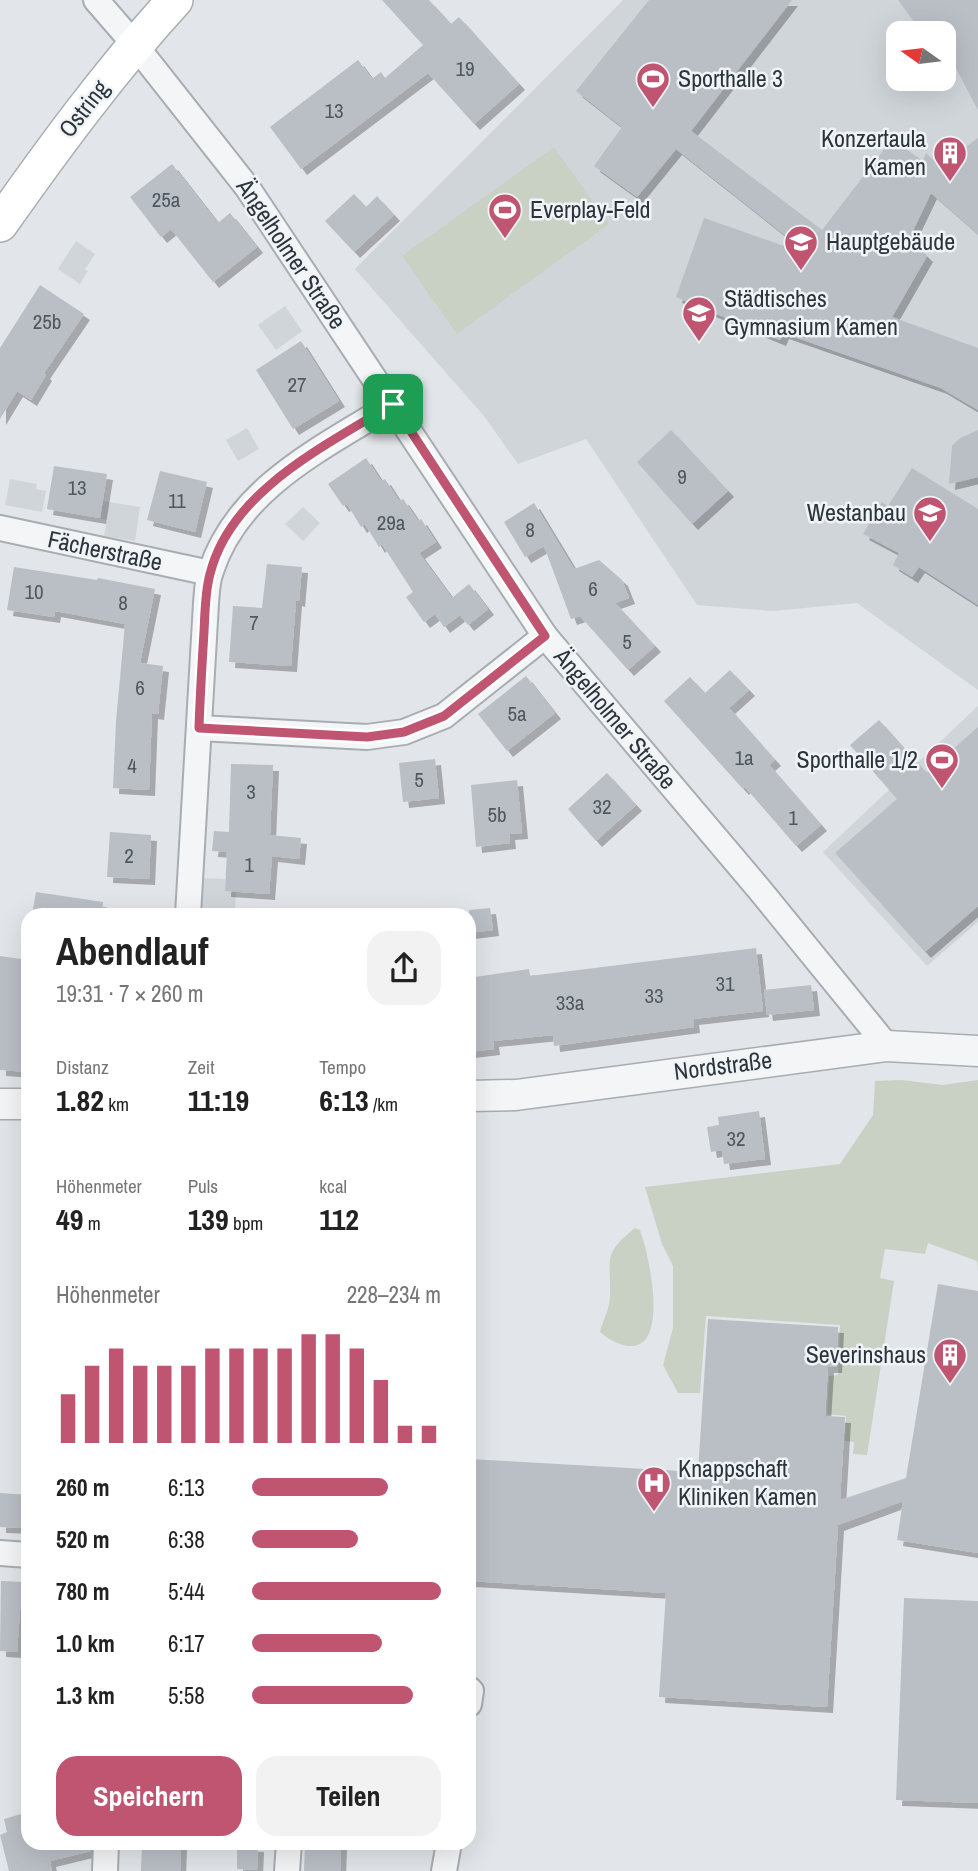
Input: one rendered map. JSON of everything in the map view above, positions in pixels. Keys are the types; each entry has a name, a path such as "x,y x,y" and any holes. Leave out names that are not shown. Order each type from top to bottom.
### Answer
{"main road":[{"name":"Ostring","path":"0,224 44,162 135,45 175,0"}],"street":[{"name":"Ängelholmer Straße","path":"96,0 247,187 545,636 759,889 887,1046"},
{"path":"188,908 206,603 210,573 222,543 242,512 279,476 393,404"},
{"name":"Fächerstraße","path":"0,528 210,573"},
{"path":"199,728 367,737 404,732 444,716 545,636"},
{"name":"Nordstraße","path":"476,1096 516,1095 887,1046 978,1051"},
{"path":"0,1104 21,1104"},
{"path":"0,1553 21,1554"},
{"path":"105,1871 106,1850"},
{"path":"288,1871 289,1850"},
{"path":"444,1871 448,1850"}],"shaded area":[{"name":"Städtisches Gymnasium Kamen","path":"623,0 978,0 978,690 857,603 773,611 697,605 586,439 518,464 484,416 355,269"},
{"name":"Everplay-Feld","path":"554,147 609,224 457,334 402,256"},
{"path":"76,241 95,254 85,269 88,271 80,284 58,269"},
{"path":"285,306 302,331 276,350 258,325"},
{"path":"247,428 259,449 238,461 226,440"},
{"path":"10,479 37,484 36,489 46,491 42,512 5,505"},
{"path":"102,501 140,507 135,541 104,536 107,520 100,518"},
{"path":"303,507 320,523 303,541 285,524"},
{"name":"Sporthalle 1/2","path":"978,706 978,922 927,966 823,852"},
{"path":"201,878 225,879 225,891 236,891 235,908 199,908"},
{"path":"902,1080 942,1085 978,1080 978,1271 977,1261 928,1243 925,1254 885,1249 880,1278 894,1281 867,1455 853,1454 854,1442 845,1441 846,1416 827,1414 829,1376 838,1375 840,1325 706,1316 700,1393 678,1393 663,1365 673,1328 673,1266 662,1244 645,1187 840,1164 873,1115 875,1081"},
{"path":"635,1228 640,1230 648,1257 653,1316 650,1332 642,1343 629,1346 600,1332 610,1300 610,1258 617,1244"}],"building":[{"path":"382,0 429,0 451,24 459,17 519,84 474,124 428,73 301,169 270,127 358,60 372,79 381,72 385,78 423,45"},
{"path":"649,0 792,0 691,131 822,230 892,139 923,161 926,153 940,166 978,138 978,234 931,193 909,239 927,256 892,317 978,348 978,410 941,388 783,333 780,340 676,297 704,218 810,255 676,149 637,197 594,166 622,127 576,91"},
{"path":"898,0 978,0 978,110 956,69 956,21 913,21"},
{"path":"172,164 218,223 230,213 257,247 213,282 171,229 161,237 130,197"},
{"path":"354,194 366,207 377,196 394,215 354,252 325,221"},
{"path":"40,285 84,314 44,373 46,375 31,400 17,391 0,419 0,348"},
{"path":"301,341 339,401 293,429 256,370"},
{"path":"671,430 728,491 692,524 637,462"},
{"path":"978,430 978,477 949,484 952,446 960,438"},
{"path":"366,458 381,481 385,479 399,501 403,499 418,521 421,519 436,542 419,553 452,598 469,584 488,609 468,625 460,615 444,627 435,614 424,622 406,597 413,592 382,544 379,547 365,524 361,527 347,504 343,506 328,484"},
{"path":"54,466 107,474 100,518 47,509"},
{"name":"Westanbau","path":"912,468 978,509 978,605 919,567 912,577 893,565 899,553 863,534 882,502 888,506"},
{"path":"160,471 207,482 195,532 147,520"},
{"path":"534,503 574,569 599,560 622,580 629,598 615,603 655,646 628,670 580,616 571,619 544,546 525,557 504,522"},
{"path":"267,564 302,567 299,601 296,600 291,666 229,662 233,606 262,608"},
{"path":"14,567 155,589 140,663 163,666 158,714 152,713 149,790 113,788 125,624 55,611 54,617 7,610"},
{"path":"730,670 749,690 729,708 775,760 769,765 821,825 796,846 664,701 690,677 705,693"},
{"path":"526,676 555,713 507,751 478,714"},
{"name":"Sporthalle 1/2","path":"879,720 926,773 978,727 978,906 925,952 835,853 897,799 850,745"},
{"path":"435,759 439,798 403,802 399,763"},
{"path":"231,764 273,765 270,835 301,838 299,859 272,856 269,894 225,891 227,852 212,851 214,831 229,832"},
{"path":"607,773 636,805 596,841 568,809"},
{"path":"517,780 522,833 509,834 510,843 476,847 471,785"},
{"path":"110,832 151,835 149,879 107,877"},
{"path":"36,892 103,902 103,908 33,908"},
{"path":"490,908 493,930 476,932 476,909"},
{"path":"756,948 763,1011 693,1019 694,1027 554,1046 553,1035 493,1041 494,1049 476,1051 476,977 529,969 530,976"},
{"path":"0,956 21,959 21,1072 0,1070"},
{"path":"811,985 814,1010 767,1015 764,990"},
{"path":"759,1111 765,1159 724,1164 722,1150 711,1152 707,1127 719,1125 718,1117"},
{"name":"Knappschaft Kliniken Kamen","path":"938,1284 978,1291 978,1553 897,1540 903,1501 838,1525 827,1707 659,1697 666,1593 476,1581 476,1459 698,1472 708,1319 838,1327 836,1367 828,1367 825,1416 845,1417 840,1500 906,1478"},
{"path":"0,1493 21,1494 21,1528 0,1527"},
{"path":"1,1581 21,1582 17,1652 0,1651"},
{"path":"904,1598 978,1601 978,1803 896,1800"},
{"path":"21,1814 21,1850 91,1851 50,1861 52,1871 9,1871 0,1835 7,1832 4,1819"},
{"path":"142,1850 181,1850 180,1871 141,1871"},
{"path":"237,1850 258,1850 257,1870 237,1869"},
{"path":"305,1850 341,1850 340,1871 304,1871"}],"place":[{"name":"Sporthalle 3","path":"653,109"},
{"name":"Konzertaula Kamen","path":"950,183"},
{"name":"Everplay-Feld","path":"505,240"},
{"name":"Hauptgebäude","path":"801,272"},
{"name":"Städtisches Gymnasium Kamen","path":"699,343"},
{"name":"Westanbau","path":"930,543"},
{"name":"Sporthalle 1/2","path":"942,790"},
{"name":"Severinshaus","path":"950,1385"},
{"name":"Knappschaft Kliniken Kamen","path":"654,1513"}],"route":[{"path":"393,404 545,636 444,716 404,732 367,737 199,728 206,603 210,573 222,543 242,512 279,476 393,404"}]}
